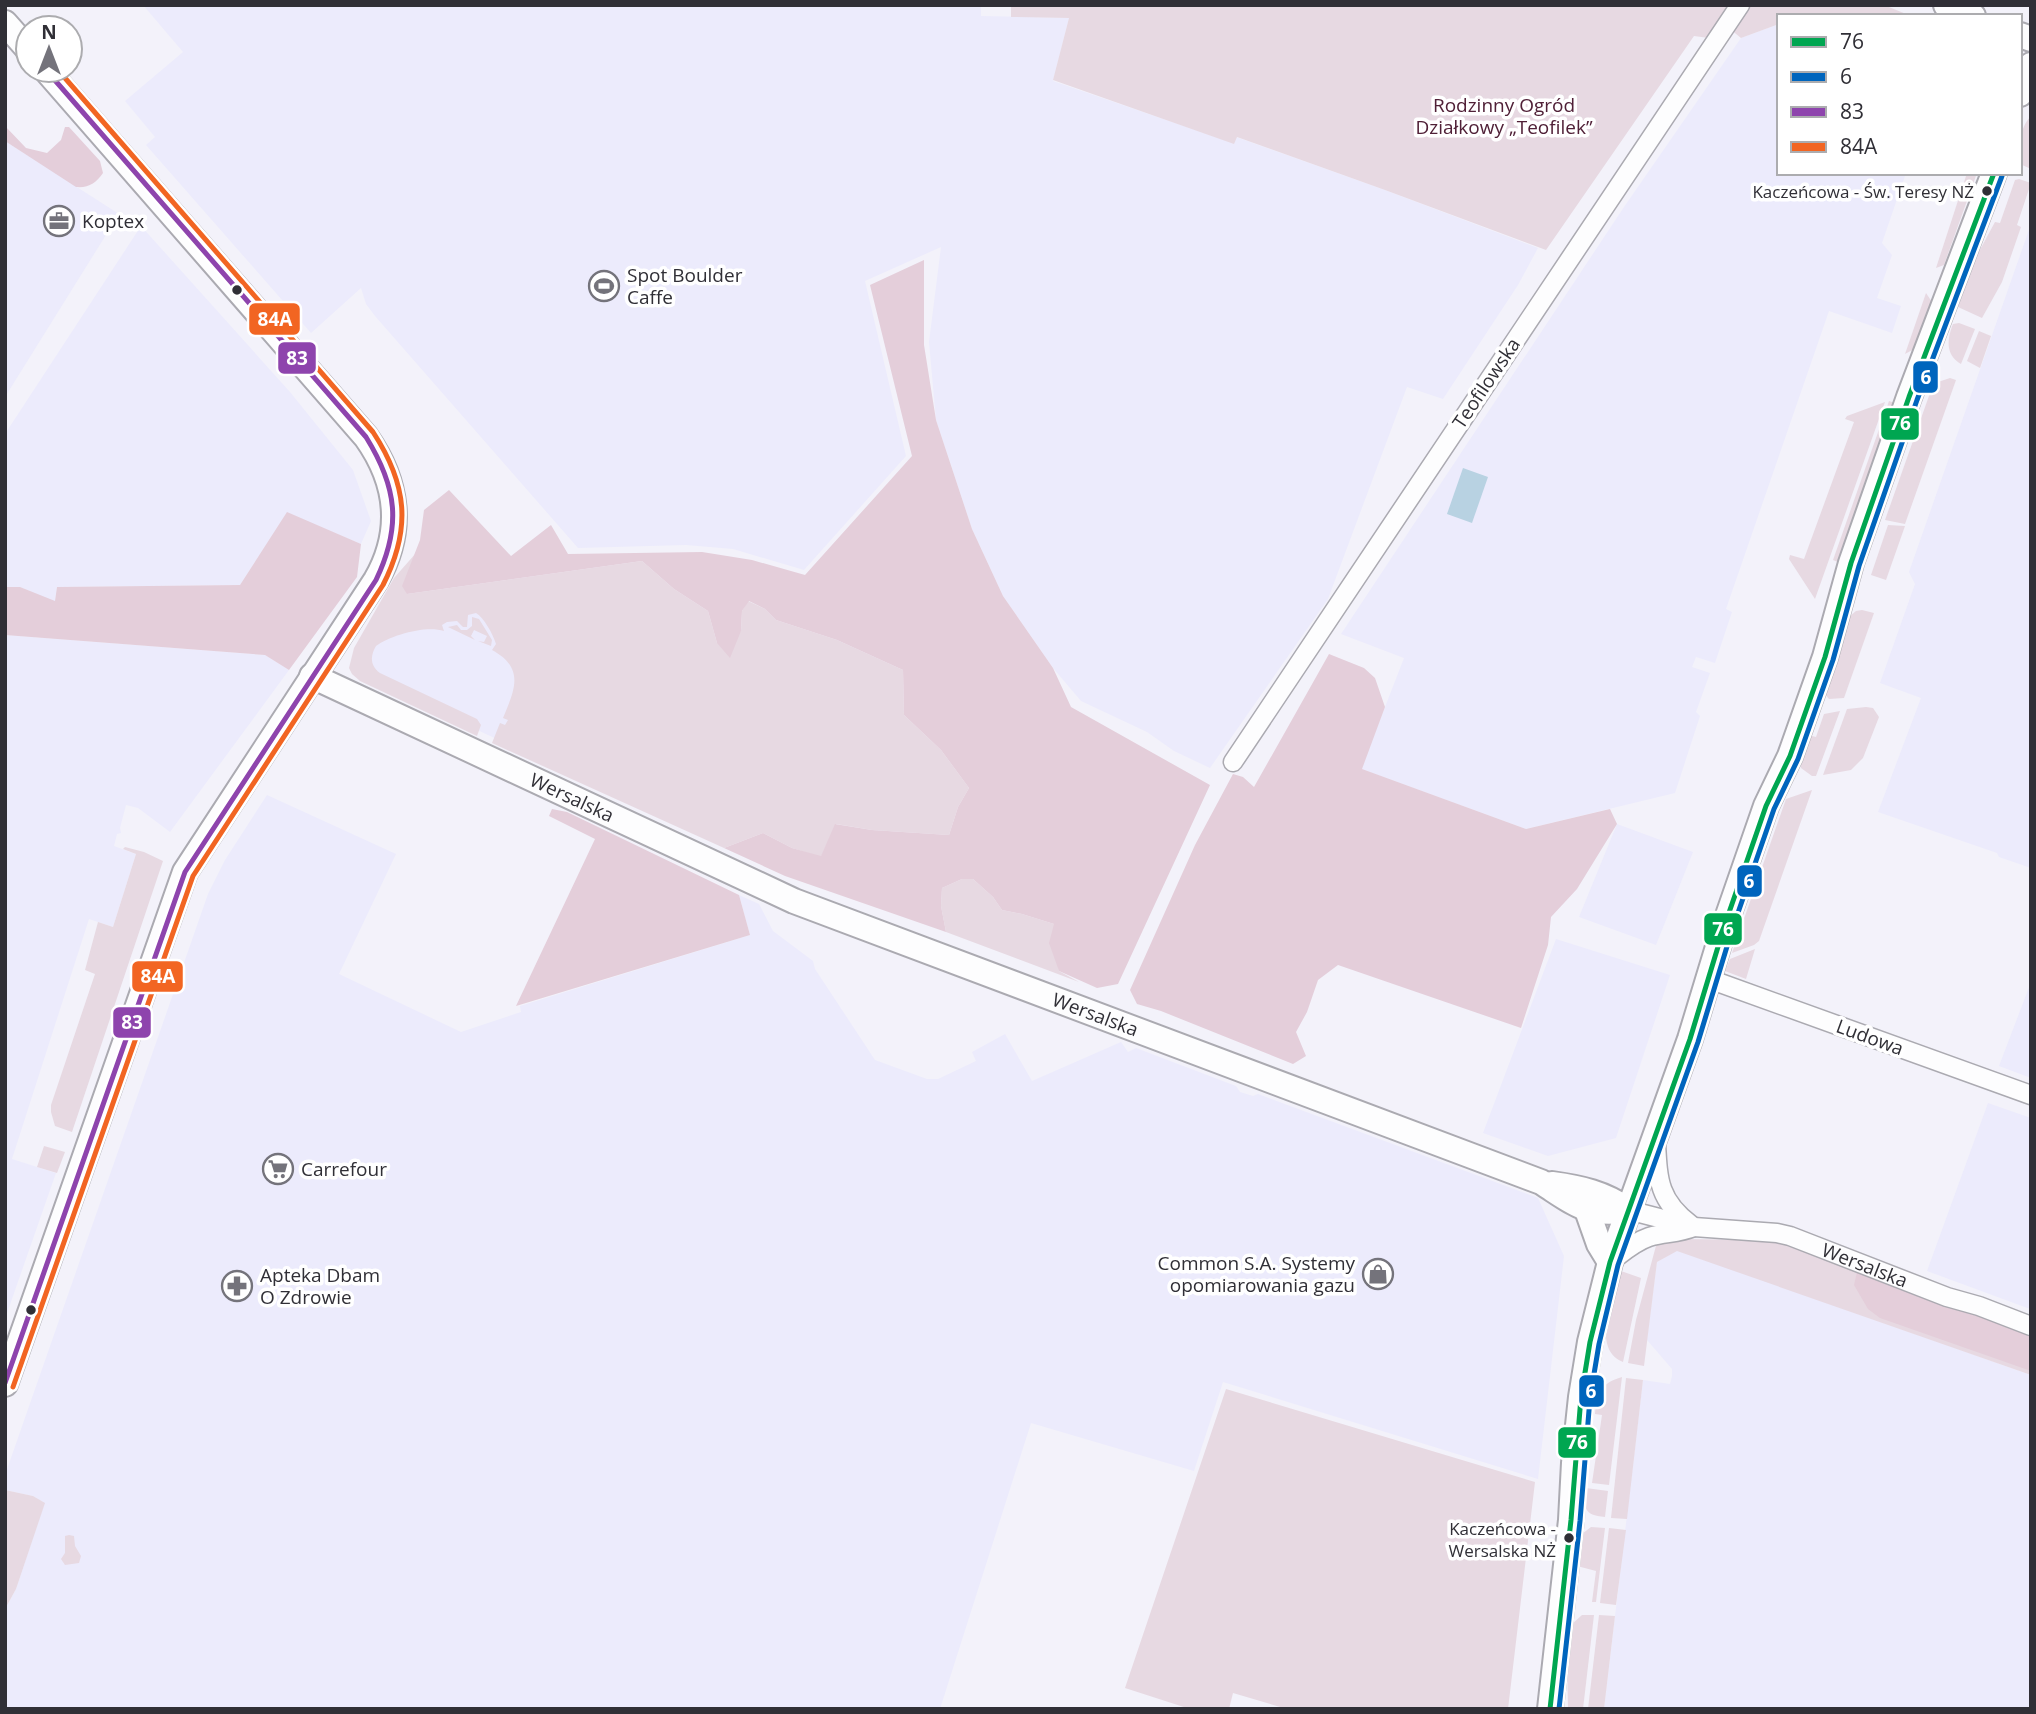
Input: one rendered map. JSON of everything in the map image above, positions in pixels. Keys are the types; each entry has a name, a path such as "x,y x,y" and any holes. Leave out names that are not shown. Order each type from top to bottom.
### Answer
{"street":[{"name":"Teofilowska","path":"1233,762 1740,5"},
{"path":"1946,5 1968,14"},
{"path":"2022,89 2031,65"},
{"path":"5,1384 182,878 376,580 391,548 394,524 393,496 382,462 366,437 58,84"},
{"path":"1550,1709 1573,1500 1573,1463 1586,1366 1610,1262 1690,1039 1724,927 1766,806 1790,757 1825,657 1851,563 1909,397 1993,175"},
{"name":"Wersalska","path":"312,676 805,905 1541,1182 1587,1210 1607,1213 1628,1210"},
{"name":"Ludowa","path":"1709,979 2031,1095"},
{"path":"1656,1138 1662,1193 1671,1207 1694,1227"},
{"name":"Wersalska","path":"1541,1182 1594,1191 1628,1210 1694,1227 1790,1236 1947,1297 2031,1326"},
{"path":"1587,1210 1599,1244 1610,1262"},
{"name":"Wersalska","path":"1610,1262 1648,1237 1674,1235 1694,1227"},
{"path":"1554,1669 1562,1709"}],"shaded area":[{"path":"143,5 981,5 981,16 1069,18 1053,81 1233,143 1236,137 1538,248 1518,285 1443,399 1407,387 1328,599 1210,768 1174,751 1147,732 1081,701 1053,668 1003,596 972,529 936,420 929,342 941,247 865,281 906,456 804,570 733,549 686,545 578,548 375,316 366,304 361,288 311,333 146,145 155,137 125,101 183,52"},
{"path":"1777,25 1777,175 1905,175 1882,243 1892,255 1877,298 1901,306 1892,333 1829,311 1726,609 1732,612 1715,663 1696,657 1692,667 1710,673 1696,712 1700,716 1675,793 1526,829 1361,769 1404,658 1341,634 1624,207 1741,38"},
{"path":"5,126 26,148 47,153 61,140 65,127 69,127 100,161 103,173 92,184 76,187 5,141"},
{"path":"5,141 119,214 5,397"},
{"path":"2031,224 2031,868 1999,857 1997,853 1878,812 1921,698 1880,683 1915,584 1909,572"},
{"path":"141,226 290,392 353,470 371,521 361,544 287,513 240,585 57,587 55,602 20,587 5,587 5,434"},
{"path":"924,260 924,345 936,420 972,529 1003,596 1053,668 1071,707 1210,785 1118,984 1097,988 1059,971 1049,943 1054,924 1002,910 993,897 973,879 962,879 942,888 941,906 946,932 785,876 724,848 763,833 792,848 821,856 835,824 872,830 949,835 958,807 969,788 941,750 904,715 903,670 837,640 776,620 765,609 749,601 742,611 741,631 730,658 717,643 708,611 674,589 642,561 407,594 402,586 420,540 424,510 449,490 511,556 551,525 568,554 702,552 752,560 805,575 912,456 870,285"},
{"path":"1463,468 1488,477 1472,523 1447,514"},
{"path":"287,512 361,544 357,577 289,670 265,655 5,635 5,587 20,587 55,601 57,587 240,585"},
{"path":"480,608 529,687 505,743 350,670 363,646"},
{"path":"5,635 265,655 289,670 170,832 138,808 126,805 121,833 117,834 114,846 136,854 113,927 89,919 12,1159 56,1173 5,1319"},
{"path":"1329,654 1364,668 1375,678 1385,707 1362,769 1526,829 1610,809 1617,824 1577,889 1551,917 1548,945 1521,1028 1338,965 1318,980 1307,1012 1296,1032 1306,1056 1293,1064 1137,1004 1130,990 1195,845 1233,774 1243,777 1254,787"},
{"path":"267,795 396,854 339,974 461,1032 521,1012 520,1006 750,935 739,895 759,904 773,931 813,961 815,969 875,1060 927,1079 938,1079 976,1061 972,1052 1005,1034 1032,1081 1121,1042 1128,1052 1136,1048 1236,1086 1240,1092 1253,1096 1258,1094 1538,1198 1564,1256 1538,1479 1223,1382 1194,1471 1031,1423 940,1709 5,1709 5,1609 16,1589 44,1503 33,1496 5,1490 5,1475 208,894 225,860"},
{"path":"552,809 567,812 739,895 750,935 516,1006 595,839 549,816"},
{"path":"1617,824 1693,852 1656,945 1579,917"},
{"path":"1556,939 1670,975 1616,1138 1548,1156 1483,1133"},
{"path":"2031,982 2031,1078 1999,1066"},
{"path":"1988,1103 2031,1118 2030,1309 1927,1271"},
{"path":"1677,1250 2031,1375 2031,1709 1604,1709 1643,1380 1670,1384 1672,1376 1672,1369 1647,1340 1657,1262"},
{"path":"1857,1272 2031,1334 2031,1371 1880,1318 1868,1309 1854,1285"}],"green space":[{"name":"Rodzinny Ogród Działkowy „Teofilek”","path":"1011,5 1732,5 1709,38 1694,36 1546,250 1237,137 1234,144 1053,80 1069,18 1011,17"},
{"path":"1749,5 1884,5 1906,14 1777,14 1777,25 1741,38 1730,29"},
{"path":"2031,116 2031,169 2022,165 2022,133"},
{"path":"1966,175 1976,175 1944,265 1936,268"},
{"path":"2015,180 2031,183 2017,225 2021,227 2002,282 1982,318 1958,307 1975,259 1995,222 2000,223"},
{"path":"1926,293 1932,302 1916,348 1905,354"},
{"path":"1959,323 1975,329 1961,364 1952,356 1949,346 1953,324"},
{"path":"1979,331 1991,336 1980,368 1967,361"},
{"path":"1950,378 1956,380 1905,524 1885,520 1930,393 1938,382"},
{"path":"1889,401 1895,403 1840,563 1833,560"},
{"path":"1885,402 1815,599 1789,559 1790,555 1804,559 1854,422 1845,419"},
{"path":"1888,525 1905,526 1886,580 1871,575"},
{"path":"416,553 407,594 642,561 674,589 708,611 717,643 741,631 742,611 748,601 765,609 776,620 837,640 903,670 904,715 941,750 969,788 958,807 949,835 872,830 836,824 821,857 792,848 763,833 724,848 492,743 500,723 505,725 508,720 503,718 511,698 514,680 509,664 492,650 496,644 493,636 476,613 468,615 467,627 457,621 447,622 442,625 444,631 419,630 390,638 376,646 372,661 380,673 477,719 481,725 477,736 360,681 349,668 354,648 394,578"},
{"path":"1862,610 1874,613 1844,698 1829,699 1823,692 1849,617"},
{"path":"472,617 479,619 492,640 491,646 478,641 484,642 487,636 474,630 471,636 475,640 448,627 457,625 461,630 467,630 472,626"},
{"path":"1873,708 1879,717 1863,758 1851,770 1823,775 1847,709"},
{"path":"1840,711 1816,776 1812,776 1801,768 1800,759 1808,735 1816,737 1824,714"},
{"path":"1812,790 1759,941 1732,953 1786,799"},
{"path":"125,847 163,861 72,1132 55,1126 51,1105 95,974 85,970 98,922 113,927 136,854 123,849"},
{"path":"962,879 973,879 993,897 1002,910 1054,924 1059,971 1079,982 946,932 941,906 942,888"},
{"path":"1755,949 1746,979 1725,971 1730,959"},
{"path":"44,1146 65,1152 57,1173 37,1167"},
{"path":"1678,1239 1783,1240 2031,1330 2031,1375 1677,1251 1657,1262 1644,1366 1628,1363 1636,1320 1657,1242"},
{"path":"1621,1271 1641,1278 1623,1362 1613,1355 1606,1334 1610,1308"},
{"path":"1622,1377 1609,1485 1592,1483 1602,1415 1595,1414 1597,1400 1601,1390 1609,1382"},
{"path":"1626,1378 1643,1380 1627,1519 1611,1518"},
{"path":"1226,1389 1535,1482 1508,1709 1287,1709 1233,1693 1229,1709 1190,1709 1125,1688"},
{"path":"1586,1488 1608,1491 1605,1517 1592,1514 1587,1509"},
{"path":"5,1490 33,1496 45,1503 16,1589 5,1609"},
{"path":"1591,1527 1605,1528 1596,1602 1592,1602 1596,1571 1577,1566 1582,1534"},
{"path":"1609,1528 1626,1530 1616,1605 1600,1603"},
{"path":"65,1536 74,1536 75,1546 81,1556 79,1563 65,1565 61,1559 65,1553"},
{"path":"1582,1615 1594,1615 1583,1709 1568,1709 1567,1660 1571,1625"},
{"path":"1599,1615 1615,1616 1604,1709 1588,1709"}],"transit line":[{"name":"83","path":"5,1383 185,872 376,580 390,542 392,524 390,490 366,437 58,84"},
{"name":"84A","path":"13,1387 193,876 383,585 392,564 402,525 399,488 393,470 373,432 70,84"},
{"name":"76","path":"1550,1709 1571,1520 1581,1397 1590,1342 1610,1262 1690,1039 1724,927 1766,806 1790,756 1825,657 1851,563 1909,397 1993,175"},
{"name":"6","path":"1559,1709 1580,1521 1590,1398 1599,1344 1618,1265 1698,1042 1732,930 1774,809 1798,759 1833,660 1859,566 1917,400 2002,176"}],"place":[{"name":"Kaczeńcowa - Św. Teresy NŻ","path":"1987,191"},
{"name":"Koptex","path":"59,221"},
{"name":"Spot Boulder Caffe","path":"604,286"},
{"name":"Carrefour","path":"278,1169"},
{"name":"Common S.A. Systemy opomiarowania gazu","path":"1378,1274"},
{"name":"Apteka Dbam O Zdrowie","path":"237,1286"},
{"name":"Kaczeńcowa - Wersalska NŻ","path":"1569,1538"}]}
